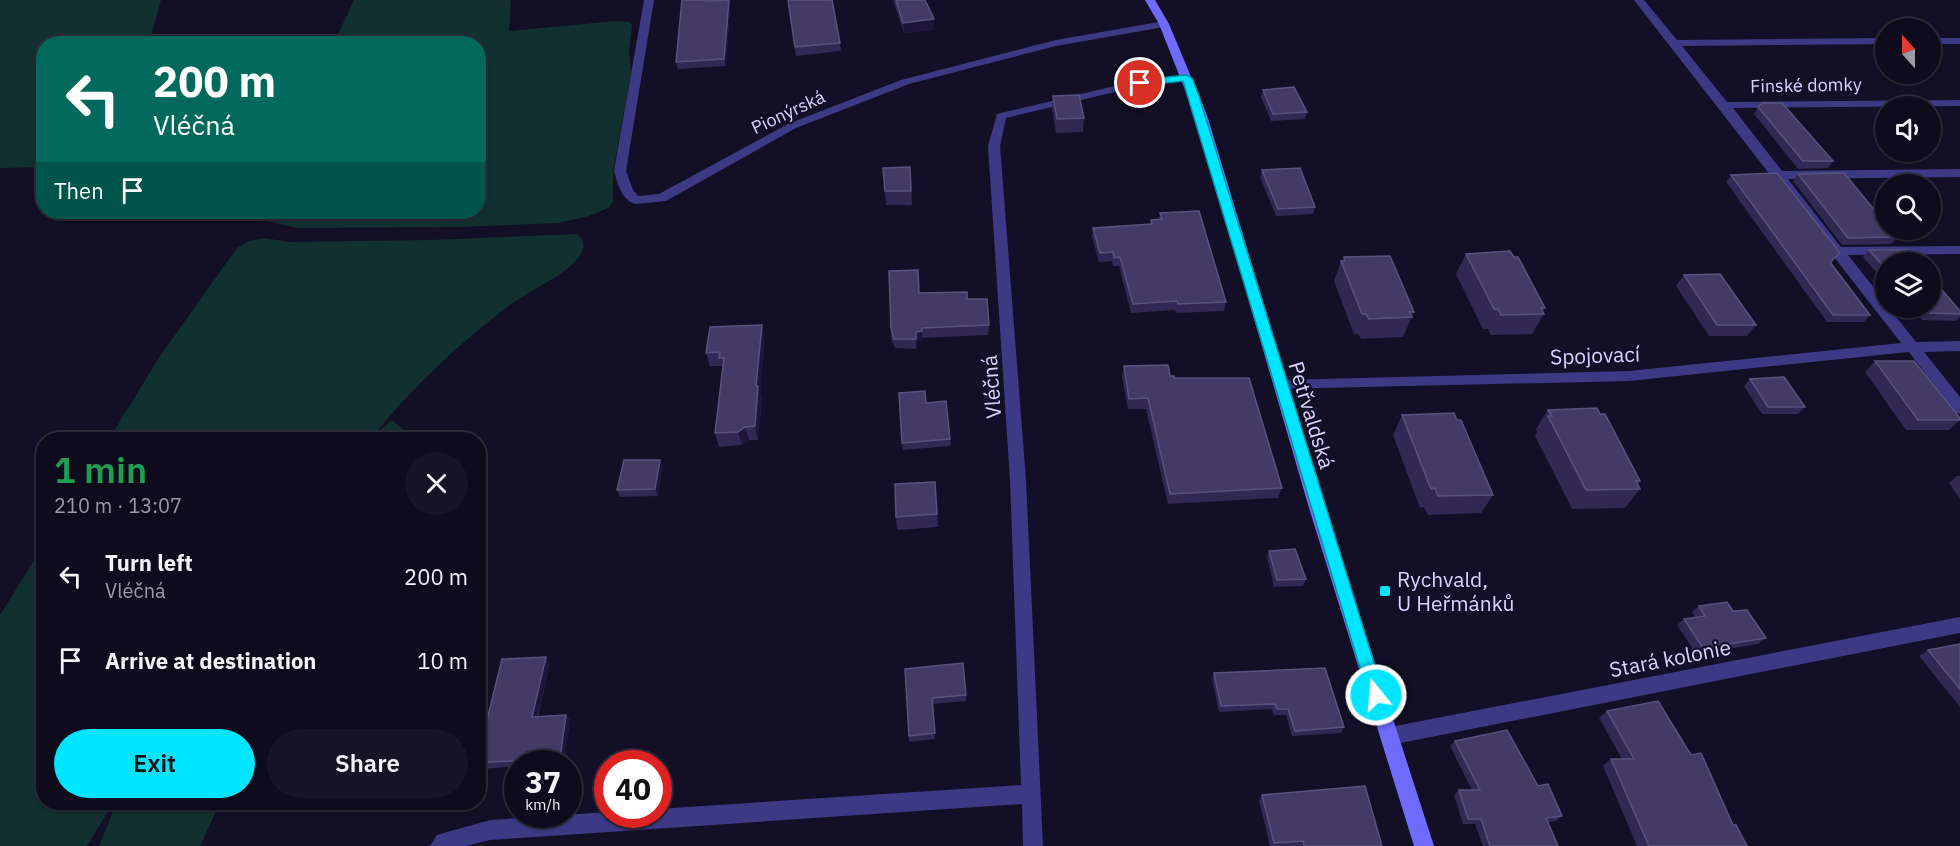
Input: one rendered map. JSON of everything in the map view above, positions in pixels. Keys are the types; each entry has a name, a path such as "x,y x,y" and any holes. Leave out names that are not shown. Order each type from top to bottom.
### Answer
{"street":[{"name":"Pionýrská","path":"649,0 620,171 627,192 635,200 662,198 792,126 905,82 1056,43 1164,24"},
{"name":"Petřvaldská","path":"1150,0 1164,24 1201,115 1281,385 1424,846"},
{"name":"Finské domky","path":"1639,0 1724,105 1910,347 1960,408"},
{"path":"1675,43 1875,41"},
{"path":"1941,41 1960,41"},
{"name":"Vléčná","path":"1033,846 1018,480 994,146 1001,116 1140,83 1186,78"},
{"name":"Finské domky","path":"1724,105 1960,103"},
{"path":"1779,175 1960,173"},
{"path":"1839,252 1960,250"},
{"path":"1910,347 1960,346"},
{"name":"Spojovací","path":"1281,385 1629,376 1910,347"},
{"name":"Stará kolonie","path":"1390,736 1960,626"},
{"path":"440,846 444,842 490,830 1030,794"}],"green space":[{"path":"0,0 161,0 151,36 36,36 36,167 0,168"},
{"path":"354,0 511,0 509,31 617,21 630,22 632,25 629,51 631,73 613,173 613,202 608,208 589,216 558,223 459,227 298,228 265,219 486,219 486,36 337,36"},
{"path":"577,234 582,240 583,247 581,254 570,267 507,307 436,367 376,432 113,432 160,356 237,248 249,241 264,238 289,242 430,240"},
{"path":"392,420 407,432 378,432"},
{"path":"36,557 36,810 109,810 87,846 0,846 0,615"},
{"path":"114,810 217,810 200,846 99,846"}],"building":[{"path":"682,0 729,0 724,59 676,62"},
{"path":"788,0 832,0 840,43 795,47"},
{"path":"896,0 925,0 934,19 903,23"},
{"path":"1294,87 1307,112 1273,114 1263,90"},
{"path":"1079,95 1084,118 1057,119 1053,96"},
{"path":"1763,103 1782,103 1833,161 1803,161 1758,107"},
{"path":"910,167 911,191 885,191 883,168"},
{"path":"1300,168 1315,207 1278,209 1262,170"},
{"path":"1777,173 1840,253 1830,262 1870,315 1833,315 1731,175"},
{"path":"1844,173 1875,211 1875,237 1848,238 1798,174"},
{"path":"1199,211 1226,302 1178,304 1177,301 1133,304 1120,257 1114,258 1113,252 1100,253 1093,228 1152,224 1151,220 1162,219 1160,213"},
{"path":"1869,250 1908,250 1910,252 1875,252 1875,257"},
{"path":"1510,251 1514,257 1518,257 1545,308 1541,308 1544,314 1501,315 1498,309 1494,309 1466,254"},
{"path":"1390,256 1414,312 1409,312 1412,317 1369,319 1366,314 1362,314 1341,261 1345,261 1344,257"},
{"path":"918,270 919,293 967,292 967,299 987,299 989,325 922,328 922,331 916,332 916,339 894,339 891,329 889,271"},
{"path":"1720,274 1756,325 1717,325 1684,275"},
{"path":"1941,289 1960,311 1960,314 1941,313"},
{"path":"762,325 755,426 745,427 738,432 715,433 724,358 719,358 720,352 706,353 710,327"},
{"path":"1875,361 1914,361 1960,420 1918,420"},
{"path":"1168,365 1170,376 1175,378 1249,378 1282,488 1170,494 1148,398 1129,399 1124,366"},
{"path":"1784,377 1805,407 1768,407 1750,379"},
{"path":"925,391 926,403 946,401 950,439 902,443 899,393"},
{"path":"1597,408 1600,414 1605,414 1640,481 1636,481 1640,489 1586,490 1548,416 1552,416 1548,410"},
{"path":"1454,413 1457,420 1461,420 1493,495 1438,496 1435,488 1431,489 1402,415"},
{"path":"624,460 660,460 655,489 617,490"},
{"path":"935,482 937,514 896,517 895,484"},
{"path":"1295,549 1306,579 1277,580 1269,551"},
{"path":"1727,602 1733,611 1747,610 1766,638 1703,648 1684,619 1705,616 1699,606"},
{"path":"1960,644 1960,689 1928,650"},
{"path":"546,657 532,717 566,715 561,750 504,750 504,761 486,763 486,724 502,659"},
{"path":"963,663 966,695 932,698 935,733 909,736 905,669"},
{"path":"1325,668 1344,727 1295,731 1288,709 1277,709 1275,704 1221,706 1214,673"},
{"path":"1658,701 1691,755 1701,753 1733,825 1736,825 1747,846 1649,846 1611,759 1634,759 1607,711"},
{"path":"1507,730 1538,786 1548,784 1562,816 1546,818 1558,846 1490,846 1481,819 1468,819 1459,790 1480,790 1455,741"},
{"path":"1365,786 1382,846 1304,846 1303,841 1274,843 1262,795"}],"place":[{"name":"Rychvald, U Heřmánků","path":"1385,591"}],"route":[{"path":"1140,83 1186,78 1194,96 1317,508 1376,695"}]}
